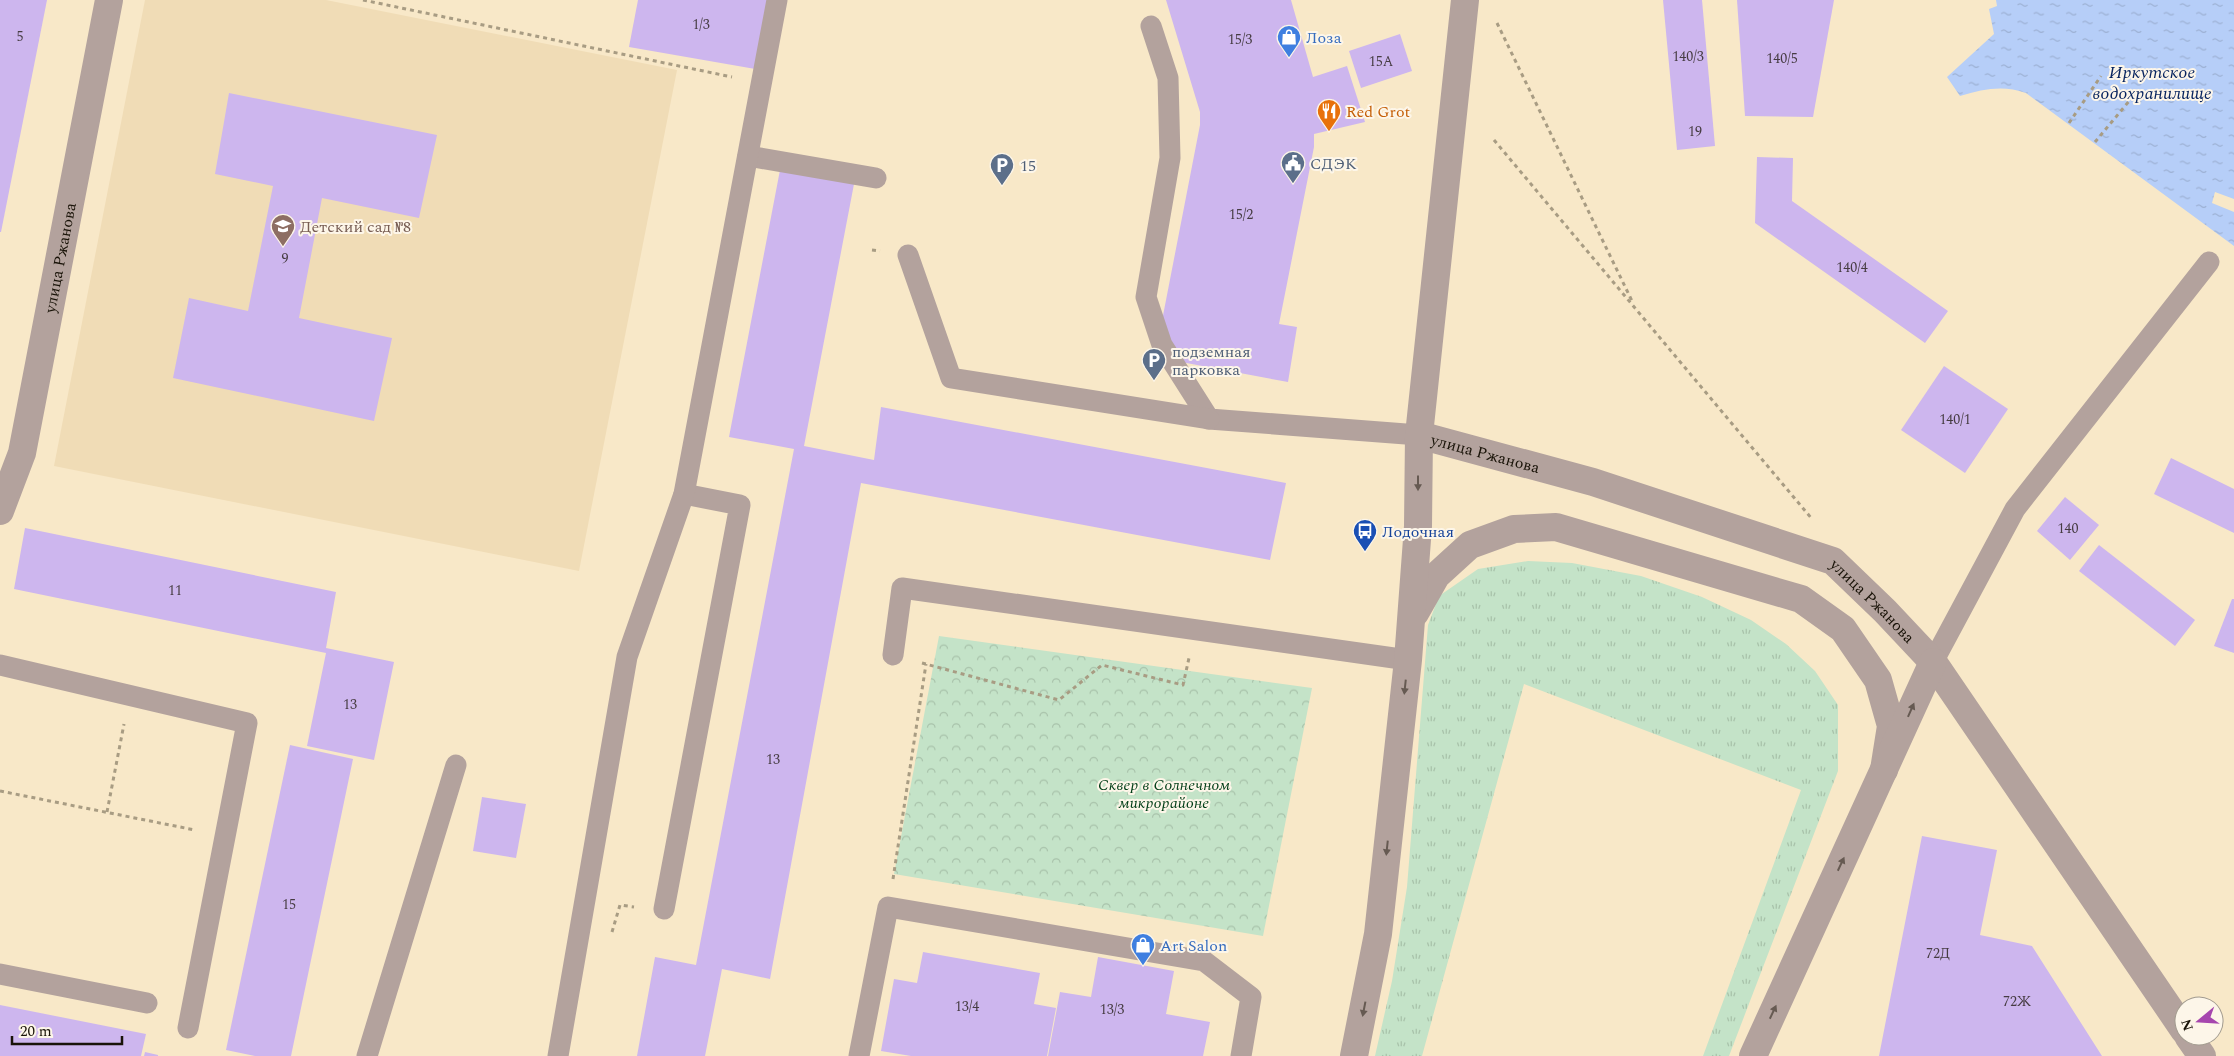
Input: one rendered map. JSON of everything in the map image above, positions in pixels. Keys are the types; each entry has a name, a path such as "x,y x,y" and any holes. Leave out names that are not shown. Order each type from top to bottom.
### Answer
{"street":[{"name":"улица Ржанова","path":"0,512 22,453 109,0"},
{"name":"улица Ржанова","path":"1465,0 1419,435 1593,482 1833,562 1885,611 1932,662 2174,1015"},
{"path":"1354,1056 1378,934 1408,660 1418,526 1419,435"},
{"path":"1411,621 1436,576 1470,545 1514,529 1556,527 1801,599 1843,629 1878,680 1891,726 1884,770"},
{"path":"1753,1056 1932,662"}],"lane":[{"path":"558,1056 627,657 684,494 777,0"},
{"path":"1151,26 1168,78 1170,158 1146,297 1162,345 1209,418"},
{"path":"748,156 876,178"},
{"path":"908,255 952,378 1209,418 1419,435"},
{"path":"1932,662 2015,509 2209,262"},
{"path":"664,910 740,505 684,494"},
{"path":"893,655 902,588 1408,660"},
{"path":"0,665 248,723 188,1028"},
{"path":"368,1056 456,765"},
{"path":"860,1056 888,907 1204,961 1251,998 1241,1056"},
{"path":"0,974 147,1003"}],"path":[{"path":"364,0 762,83"},
{"path":"1495,20 1635,308"},
{"path":"2069,123 2101,76"},
{"path":"2095,142 2135,94"},
{"path":"1494,140 1817,525"},
{"path":"893,655 1059,700 1102,664 1182,685 1196,630"},
{"path":"894,874 926,664"},
{"path":"107,812 130,695"},
{"path":"0,791 225,836"},
{"path":"610,938 620,905"}],"shaded area":[{"path":"145,0 326,0 677,70 579,571 54,466"}],"green space":[{"path":"1528,561 1572,563 1641,576 1702,597 1751,620 1786,644 1815,671 1838,705 1838,771 1729,1056 1703,1056 1801,790 1524,684 1422,1056 1375,1056 1392,981 1407,887 1428,625 1439,596 1478,569"},
{"name":"Сквер в Солнечном микрорайоне","path":"939,636 1312,688 1263,936 894,874"}],"water":[{"name":"Иркутское водохранилище","path":"1996,0 2234,0 2234,246 2026,93 2009,89 1993,89 1960,96 1947,77 1994,34 1989,9 1997,6"}],"pier":[{"path":"2215,192 2234,199 2234,212 2212,203"}],"building":[{"path":"0,0 47,0 1,232 0,232"},
{"path":"638,0 773,0 761,70 629,47"},
{"path":"1166,0 1291,0 1313,77 1347,66 1365,122 1314,134 1314,147 1279,324 1297,327 1288,382 1181,362 1160,331 1200,125 1200,112"},
{"path":"1663,0 1702,0 1715,146 1677,150"},
{"path":"1737,0 1834,0 1813,117 1745,116"},
{"path":"1400,34 1412,71 1361,88 1349,51"},
{"path":"229,93 437,135 419,218 322,198 299,318 392,338 374,421 173,378 189,298 248,311 273,186 215,174"},
{"path":"1757,157 1793,158 1792,201 1948,311 1925,343 1755,223"},
{"path":"780,170 854,184 804,446 874,460 881,407 1286,483 1270,560 861,483 770,979 722,969 705,1056 637,1056 655,957 696,965 794,449 729,437"},
{"path":"1944,366 2008,409 1965,473 1901,430"},
{"path":"2171,458 2234,489 2234,533 2154,494"},
{"path":"2065,497 2099,525 2070,560 2037,531"},
{"path":"25,528 336,592 326,648 394,662 374,760 307,746 326,653 14,589"},
{"path":"2099,545 2195,620 2175,646 2079,571"},
{"path":"2232,599 2234,599 2234,653 2214,646"},
{"path":"290,745 353,759 291,1056 255,1056 226,1050"},
{"path":"482,797 526,804 516,858 473,851"},
{"path":"1922,836 1997,850 1980,935 2032,946 2102,1056 1879,1056"},
{"path":"923,952 1040,973 1034,1004 1056,1008 1047,1056 911,1056 881,1051 894,979 917,983"},
{"path":"1098,957 1174,971 1166,1014 1210,1022 1203,1056 1048,1056 1060,992 1091,997"},
{"path":"0,1005 146,1034 141,1056 0,1056"},
{"path":"145,1052 158,1055 158,1056 144,1056"}],"place":[{"name":"Лоза","path":"1289,58"},
{"name":"Red Grot","path":"1329,132"},
{"name":"СДЭК","path":"1293,184"},
{"name":"15","path":"1002,186"},
{"name":"Детский сад №8","path":"283,247"},
{"name":"подземная парковка","path":"1154,381"},
{"name":"Лодочная","path":"1365,552"},
{"name":"Art Salon","path":"1143,966"}]}
